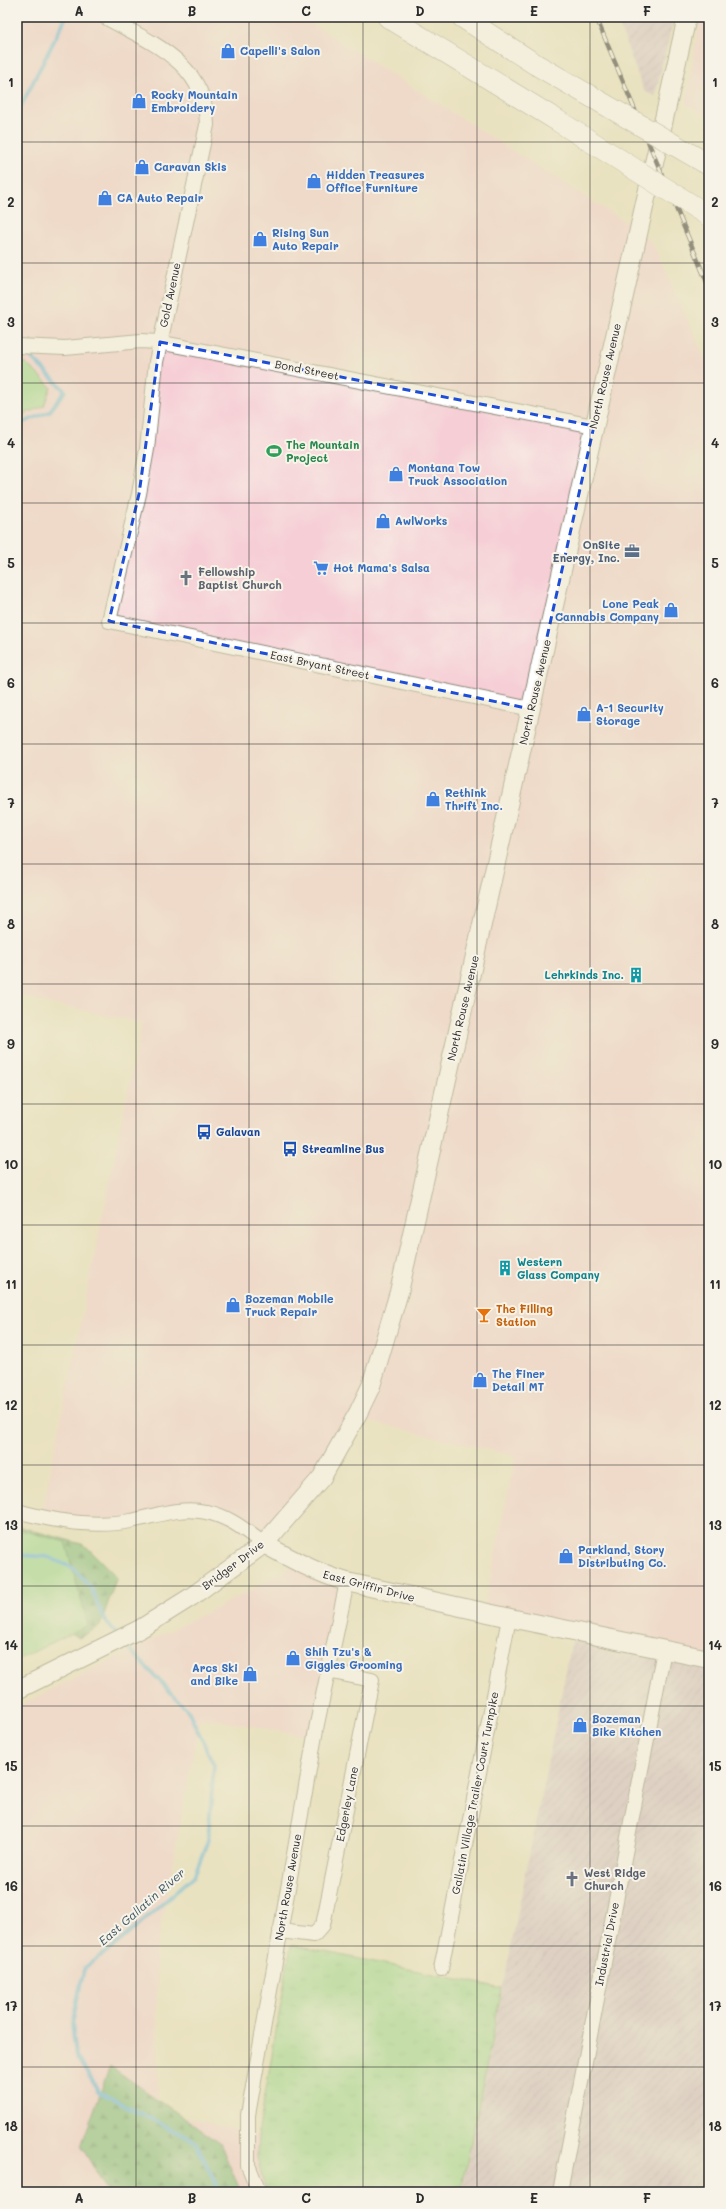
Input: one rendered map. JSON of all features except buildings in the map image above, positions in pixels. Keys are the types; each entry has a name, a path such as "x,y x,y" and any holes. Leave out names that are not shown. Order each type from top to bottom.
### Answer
{"highway":[{"path":"388,17 555,119 709,216"},
{"path":"462,17 535,64 709,165"}],"main road":[{"name":"North Rouse Avenue","path":"376,1366 400,1286 687,17"},
{"name":"Bridger Drive","path":"17,1690 140,1629 191,1597 264,1544 326,1470 358,1413 371,1386 376,1366"},
{"name":"East Griffin Drive","path":"264,1544 325,1576 347,1582 509,1618 709,1659"}],"street":[{"name":"Gold Avenue","path":"106,17 168,52 177,60 196,84 206,109 206,130 156,362 147,449 141,487 110,621"},
{"name":"Bond Street","path":"17,346 99,346 142,341 160,342 594,426"},
{"name":"East Bryant Street","path":"110,621 531,708"},
{"name":"East Griffin Drive","path":"17,1511 41,1518 93,1524 131,1521 173,1511 205,1511 230,1520 264,1544"},
{"name":"North Rouse Avenue","path":"259,2192 248,2165 246,2138 248,2115 328,1671 347,1582"},
{"name":"Gallatin Village Trailer Court Turnpike","path":"441,1969 509,1618"},
{"name":"Industrial Drive","path":"560,2192 664,1650"},
{"name":"Edgerley Lane","path":"280,1931 314,1935 323,1925 372,1680 328,1671"}],"highlighted area":[{"path":"160,342 594,426 531,709 109,621 139,494"}],"shaded area":[{"path":"17,17 301,17 638,230 653,244 709,367 709,1659 483,1613 516,1456 356,1418 264,1544 205,1511 131,1521 41,1518 142,1023 17,996 17,417 44,406 26,363 17,363"},
{"path":"616,17 674,17 655,96 644,91"},
{"path":"700,17 709,17 709,118 686,104"},
{"path":"297,1563 347,1582 320,1738 200,1717 156,1952 158,2111 258,2135 257,2157 266,2192 17,2192 17,1707 244,1594"},
{"path":"574,1631 709,1659 709,2192 462,2192"}],"green space":[{"path":"17,363 26,363 51,387 44,406 17,417"},
{"path":"17,1526 85,1545 117,1577 100,1626 79,1638 67,1630 17,1581"},
{"path":"17,1529 65,1542 88,1625 17,1660"},
{"path":"291,1945 502,1988 461,2192 266,2192 257,2157 258,2135"},
{"path":"110,2066 220,2143 241,2192 108,2192 81,2146"}],"waterway":[{"path":"17,110 19,110 66,17"},
{"path":"17,425 49,412 65,391 24,350"},
{"name":"East Gallatin River","path":"17,1555 48,1557 73,1568 91,1588 104,1619 117,1635"},
{"name":"East Gallatin River","path":"123,1642 189,1712 214,1765 208,1840 194,1876 119,1942 84,1969 72,2024 76,2056 99,2092 196,2142 219,2192"}],"railway":[{"path":"596,17 709,287"}],"place":[{"name":"Capelli's Salon","path":"228,51"},
{"name":"Rocky Mountain Embroidery","path":"139,101"},
{"name":"Caravan Skis","path":"142,167"},
{"name":"Hidden Treasures Office Furniture","path":"314,181"},
{"name":"CA Auto Repair","path":"105,198"},
{"name":"Rising Sun Auto Repair","path":"260,239"},
{"name":"The Mountain Project","path":"274,451"},
{"name":"Montana Tow Truck Association","path":"396,474"},
{"name":"AwlWorks","path":"383,521"},
{"name":"OnSite Energy, Inc.","path":"632,551"},
{"name":"Hot Mama's Salsa","path":"321,568"},
{"name":"Fellowship Baptist Church","path":"186,578"},
{"name":"Lone Peak Cannabis Company","path":"671,610"},
{"name":"A-1 Security Storage","path":"584,714"},
{"name":"Rethink Thrift Inc.","path":"433,799"},
{"name":"Lehrkinds Inc.","path":"636,975"},
{"name":"Galavan","path":"204,1132"},
{"name":"Streamline Bus","path":"290,1149"},
{"name":"Western Glass Company","path":"505,1268"},
{"name":"Bozeman Mobile Truck Repair","path":"233,1305"},
{"name":"The Filling Station","path":"484,1315"},
{"name":"The Finer Detail MT","path":"480,1380"},
{"name":"Parkland, Story Distributing Co.","path":"566,1556"},
{"name":"Shih Tzu's & Giggles Grooming","path":"293,1658"},
{"name":"Arcs Ski and Bike","path":"250,1674"},
{"name":"Bozeman Bike Kitchen","path":"580,1725"},
{"name":"West Ridge Church","path":"572,1879"}]}
